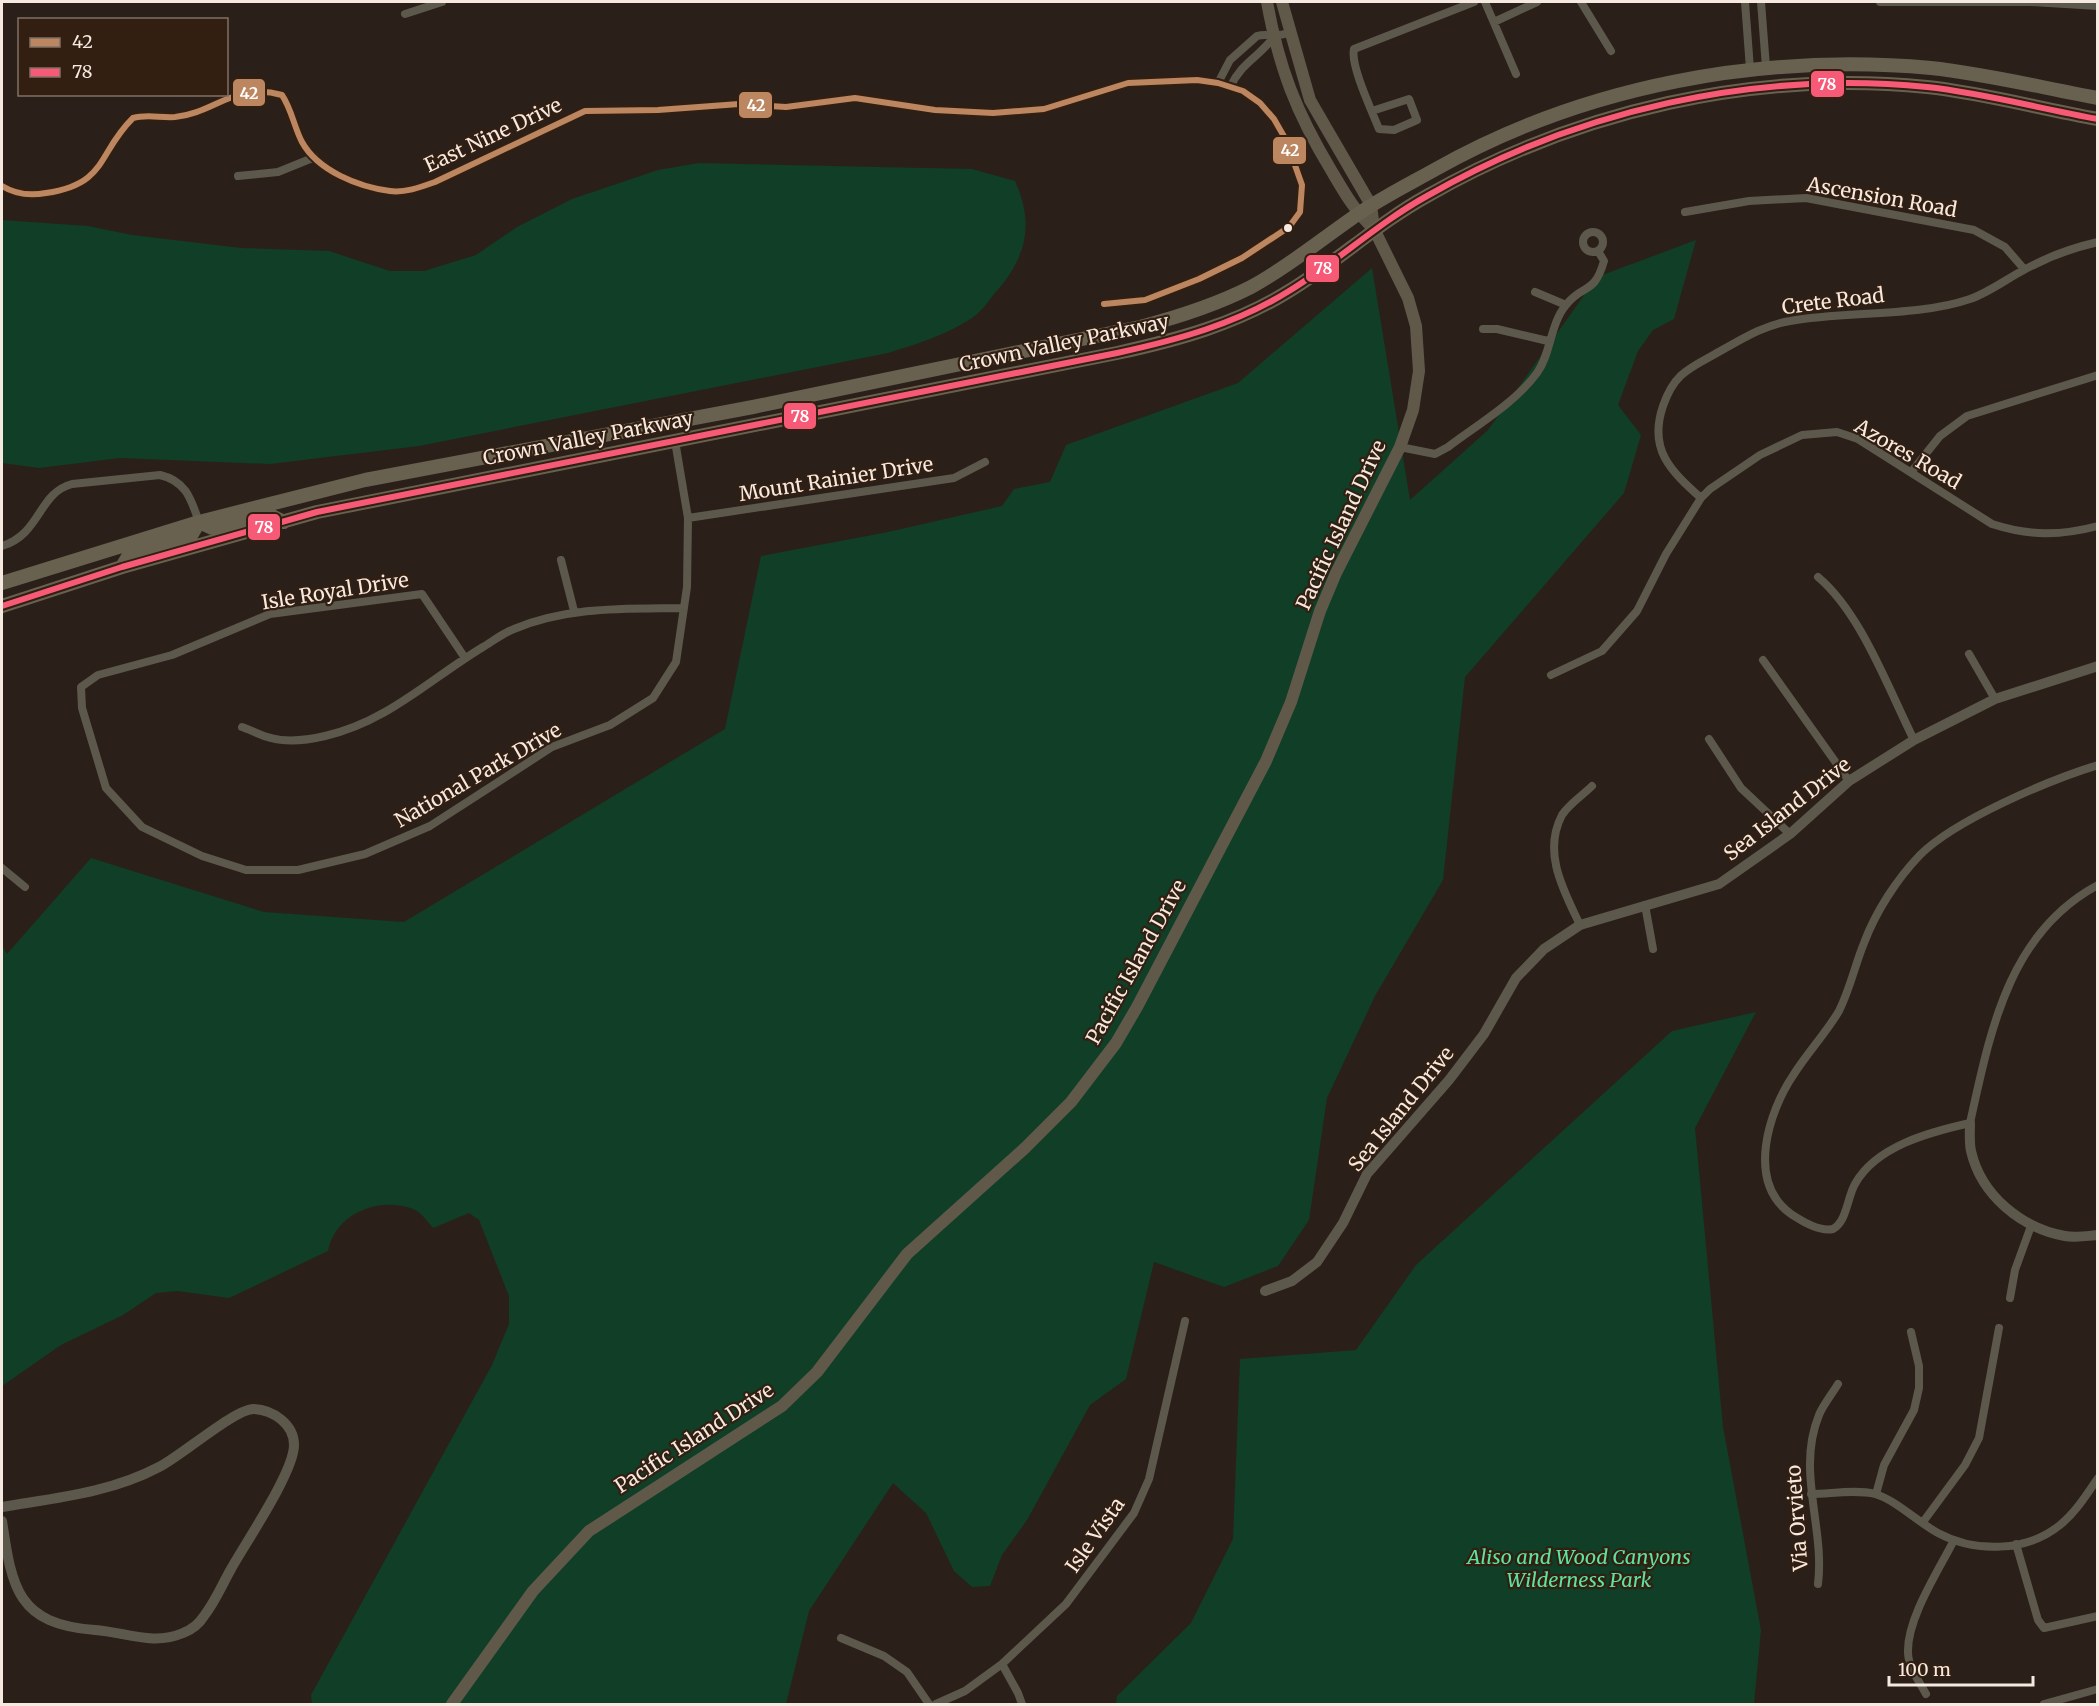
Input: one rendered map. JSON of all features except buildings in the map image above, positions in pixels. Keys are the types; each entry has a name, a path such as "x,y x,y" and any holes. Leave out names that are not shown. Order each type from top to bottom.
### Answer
{"main road":[{"path":"1267,2 1273,38 1299,114 1358,214 1374,230"},
{"path":"1282,2 1288,33 1314,110 1371,205 1374,230"},
{"name":"Crown Valley Parkway","path":"2,583 199,522 365,480 753,407 1140,327 1184,315 1268,278 1371,205 1467,153 1571,109 1633,91 1750,69 1834,65 1934,69 2097,98"},
{"name":"Crown Valley Parkway","path":"2,606 122,567 380,498 1117,353 1210,329 1288,291 1390,217 1431,193 1553,138 1638,110 1733,92 1829,84 1929,88 2097,119"},
{"name":"Pacific Island Drive","path":"452,1704 533,1591 571,1548 610,1516 782,1406 835,1350 908,1254 1025,1148 1090,1079 1137,1008 1266,761 1291,702 1328,592 1400,447 1413,410 1419,371 1416,326 1408,298 1374,230"},
{"path":"618,432 630,438 657,433 675,441 689,425 745,416 753,407"},
{"path":"122,567 129,555 192,534 199,522 212,528 268,514 284,522"}],"street":[{"path":"405,14 442,2"},
{"path":"1372,111 1409,99 1417,120 1387,132 1379,129 1372,111 1353,55 1354,49 1474,2"},
{"path":"1485,2 1516,74"},
{"path":"1494,22 1537,2"},
{"path":"1581,2 1611,51"},
{"path":"1745,2 1750,69"},
{"path":"1880,2 2030,2 2097,6"},
{"path":"1746,11 1761,6 1766,67"},
{"path":"1218,83 1230,60 1257,36 1273,38 1288,33"},
{"path":"1230,87 1249,59 1265,49 1273,38"},
{"path":"1230,60 1242,68"},
{"name":"East Nine Drive","path":"2,186 13,193 39,195 70,190 98,169 125,125 133,118 143,115 175,117 192,113 223,99 251,93 282,95 288,104 303,144 331,171 391,191 413,189 435,182 585,111 657,110 739,104 786,106 855,98 935,110 993,113 1044,108 1128,83 1186,80 1218,83 1244,91 1260,103 1274,119 1286,140 1302,185 1300,212 1289,227 1242,258 1199,279 1145,300 1104,304"},
{"path":"238,176 278,172 315,157"},
{"name":"Ascension Road","path":"1685,212 1749,201 1806,198 1974,230 2005,247 2024,269"},
{"name":"Crete Road","path":"1701,498 1670,470 1660,445 1659,418 1670,386 1684,371 1759,330 1788,321 1941,306 1971,299 2024,269 2078,246 2097,242"},
{"path":"1400,447 1435,454 1448,447 1523,388 1539,371 1548,341 1566,305 1598,281 1604,261 1599,251"},
{"path":"1535,292 1566,305"},
{"path":"1483,329 1497,329 1548,341"},
{"path":"1912,471 1941,436 1967,416 2097,375"},
{"name":"Azores Road","path":"1551,675 1602,651 1637,611 1665,554 1701,498 1761,455 1802,435 1837,432 1858,439 1912,471 1992,524 2018,532 2043,535 2097,526"},
{"name":"National Park Drive","path":"81,687 82,708 106,788 142,827 202,856 246,870 298,870 365,854 430,826 552,747 610,725 647,704 676,662 690,552 688,518 675,441"},
{"name":"Mount Rainier Drive","path":"688,518 954,477 985,462"},
{"path":"2,546 24,536 50,497 65,486 72,484 160,476 172,478 182,485 190,496 199,522"},
{"path":"561,560 574,611"},
{"path":"1818,577 1834,591 1849,610 1914,740"},
{"name":"Isle Royal Drive","path":"81,687 98,675 172,655 270,614 422,594 465,658"},
{"path":"242,727 272,739 297,741 347,731 370,722 404,703 465,658 511,630 546,616 574,611 684,608"},
{"path":"1969,654 1995,699"},
{"path":"1764,660 1848,781"},
{"name":"Sea Island Drive","path":"1265,1291 1292,1281 1317,1262 1343,1223 1367,1174 1449,1080 1484,1034 1516,978 1544,950 1580,925 1719,884 1790,834 1848,781 1914,740 1995,699 2097,666"},
{"path":"1709,739 1741,788 1790,834"},
{"path":"1970,1123 1935,1133 1892,1150 1878,1159 1855,1184 1842,1221 1833,1229 1819,1228 1792,1214 1777,1198 1768,1180 1765,1155 1784,1090 1839,1010 1868,932 1901,878 1927,849 1959,826 2097,765"},
{"path":"1580,925 1558,879 1554,854 1556,834 1563,814 1592,786"},
{"path":"2,868 25,887"},
{"path":"2097,885 2054,916 2016,968 1993,1023 1970,1123 1971,1150 1983,1180 2003,1206 2031,1226 2066,1236 2097,1235"},
{"path":"1645,905 1653,949"},
{"path":"2010,1298 2015,1270 2031,1226"},
{"name":"Isle Vista","path":"936,1704 964,1691 1002,1664 1066,1604 1134,1513 1149,1479 1185,1321"},
{"path":"1923,1521 1965,1465 1979,1438 1999,1328"},
{"path":"1876,1494 1884,1465 1914,1410 1919,1388 1919,1366 1911,1332"},
{"name":"Via Orvieto","path":"1818,1584 1820,1546 1810,1494 1809,1454 1819,1415 1838,1384"},
{"path":"2,1507 86,1493 127,1481 180,1455 242,1411 266,1410 278,1417 288,1426 294,1443 293,1455 282,1479 209,1609 197,1624 182,1634 152,1640 116,1632 70,1629 50,1622 31,1609 18,1592 10,1572 2,1521"},
{"path":"1810,1494 1876,1494 1954,1540 1975,1546 1995,1547 2016,1544 2047,1534 2074,1512 2097,1478"},
{"path":"1926,1694 1912,1670 1908,1652 1911,1633 1917,1613 1954,1540"},
{"path":"2016,1544 2038,1620 2044,1628 2097,1616"},
{"path":"841,1638 884,1656 906,1672 929,1704"},
{"path":"1002,1664 1022,1704"},
{"path":"2044,1704 2097,1689"},
{"path":"2074,1704 2079,1694"}],"green space":[{"path":"699,163 972,169 1015,181 1025,212 1024,241 1014,268 975,316 942,334 888,353 419,446 270,464 120,458 39,468 2,463 2,220 88,226 132,235 241,248 329,251 390,271 424,271 476,255 517,227 572,199 658,170"},
{"path":"1696,240 1674,319 1653,330 1638,351 1618,405 1641,435 1624,493 1465,677 1443,880 1375,996 1327,1098 1309,1220 1278,1266 1224,1287 1154,1262 1126,1379 1090,1405 1027,1520 1002,1555 990,1586 972,1587 954,1571 926,1513 893,1483 809,1611 786,1704 312,1704 311,1695 492,1365 509,1324 509,1296 479,1220 469,1213 433,1228 416,1210 400,1206 386,1205 360,1211 339,1227 328,1251 229,1298 178,1291 156,1293 123,1315 61,1345 2,1386 2,946 7,954 91,858 264,912 404,922 725,729 761,556 888,532 1002,506 1014,489 1050,482 1066,445 1238,383 1372,268 1410,500 1488,430 1597,277"},
{"name":"Aliso and Wood Canyons Wilderness Park","path":"1756,1012 1695,1128 1723,1427 1761,1630 1754,1704 1116,1704 1117,1696 1191,1623 1233,1539 1240,1359 1356,1350 1416,1265 1672,1031"}],"transit line":[{"name":"42","path":"2,186 17,193 28,194 66,189 91,175 121,131 133,118 175,117 189,114 251,92 282,95 302,142 309,152 329,169 365,186 396,191 413,189 435,182 585,111 658,110 739,104 786,107 855,98 935,110 993,113 1044,109 1128,83 1197,80 1218,83 1243,91 1260,103 1274,119 1286,140 1302,185 1300,212 1289,227 1242,258 1199,279 1145,300 1104,304"},
{"name":"78","path":"2,606 122,567 317,512 1117,353 1206,330 1269,303 1307,280 1409,207 1484,166 1544,140 1606,119 1669,103 1733,91 1797,85 1862,83 1948,90 2098,119"}]}
